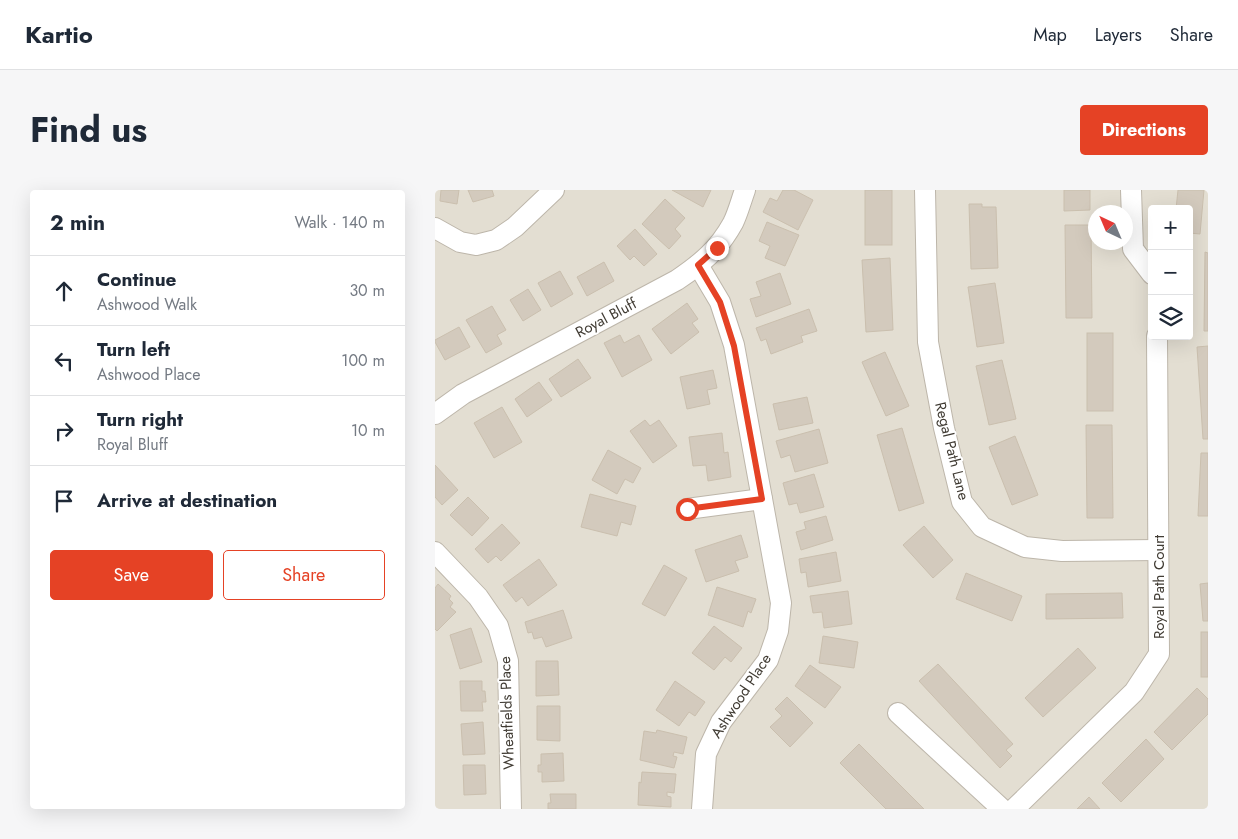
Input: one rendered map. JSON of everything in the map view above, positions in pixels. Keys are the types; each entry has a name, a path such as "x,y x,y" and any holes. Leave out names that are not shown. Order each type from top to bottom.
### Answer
{"street":[{"path":"435,228 460,242 475,245 496,240 515,227 554,190"},
{"name":"Royal Bluff","path":"435,414 463,394 677,280 698,265 717,248 733,222 745,190"},
{"name":"Regal Path Lane","path":"925,190 928,342 943,428 962,502 982,527 1025,547 1062,550 1158,550"},
{"path":"1131,190 1133,249 1148,269"},
{"name":"Ashwood Place","path":"698,265 720,302 734,346 781,603 778,631 768,660 721,722 705,754 702,809"},
{"name":"Royal Path Court","path":"1014,809 1134,692 1159,654 1157,340"},
{"path":"687,509 762,499"},
{"name":"Wheatfields Place","path":"435,552 478,597 498,626 508,661 511,809"},
{"path":"898,713 1002,809"}],"shaded area":[{"path":"435,190 1208,190 1208,809 435,809"}],"building":[{"path":"441,190 459,190 457,204 440,201"},
{"path":"468,190 492,190 494,196 473,202"},
{"path":"672,190 711,190 703,207"},
{"path":"783,190 794,190 813,200 798,230 763,212 770,198 777,201"},
{"path":"865,190 892,190 892,245 865,245"},
{"path":"1064,190 1090,190 1088,210 1064,211"},
{"path":"1178,190 1204,190 1200,234 1193,233 1193,205 1176,205"},
{"path":"665,199 685,218 675,229 681,236 669,249 642,224"},
{"path":"969,204 982,204 982,207 996,207 998,268 971,269"},
{"path":"767,222 799,235 785,266 765,258 770,246 759,241"},
{"path":"1065,225 1088,225 1088,250 1091,250 1092,318 1066,318"},
{"path":"635,229 657,254 644,266 634,256 630,260 617,246"},
{"path":"1205,252 1208,253 1208,331 1204,331"},
{"path":"890,258 893,330 866,332 862,260"},
{"path":"604,262 614,281 587,296 577,277"},
{"path":"560,271 573,294 551,307 538,283"},
{"path":"780,273 791,304 756,317 750,299 761,296 756,282"},
{"path":"995,283 1004,343 977,347 968,287"},
{"path":"528,289 541,310 523,321 510,300"},
{"path":"687,303 698,319 692,323 699,332 671,354 652,329"},
{"path":"492,306 506,330 497,335 502,344 486,353 466,320"},
{"path":"809,309 817,331 801,336 803,342 771,354 766,339 761,341 756,328"},
{"path":"459,327 470,347 445,360 435,340"},
{"path":"1087,333 1113,333 1113,411 1087,411"},
{"path":"620,335 624,343 639,335 652,360 622,377 604,343"},
{"path":"1208,346 1208,439 1203,439 1197,347"},
{"path":"885,352 909,406 886,416 862,362"},
{"path":"578,359 591,378 561,397 549,379"},
{"path":"1002,360 1016,419 989,425 976,366"},
{"path":"713,370 717,388 707,390 710,404 687,409 680,377"},
{"path":"539,382 552,400 527,417 515,399"},
{"path":"807,397 813,423 779,430 773,404"},
{"path":"502,407 522,442 494,458 474,423"},
{"path":"645,420 650,426 659,420 677,446 653,463 630,431"},
{"path":"1086,425 1112,425 1113,518 1087,518"},
{"path":"902,428 924,503 899,511 877,435"},
{"path":"819,429 828,463 795,472 790,455 781,458 776,441"},
{"path":"722,433 724,453 728,452 731,477 708,481 706,465 693,466 689,437"},
{"path":"1015,436 1038,495 1012,505 989,447"},
{"path":"608,450 641,468 633,483 625,479 617,494 592,480"},
{"path":"1201,453 1208,453 1208,516 1198,516"},
{"path":"435,465 458,490 442,505 435,497"},
{"path":"814,474 824,507 800,513 797,503 789,505 783,483"},
{"path":"590,494 636,506 631,525 621,522 617,536 581,527"},
{"path":"468,497 489,518 472,536 450,515"},
{"path":"826,516 833,540 801,550 796,532 806,529 804,522"},
{"path":"502,524 520,543 501,561 496,556 488,563 475,549"},
{"path":"924,526 953,560 933,578 903,545"},
{"path":"741,535 748,557 735,561 739,571 706,582 695,550"},
{"path":"836,552 841,581 808,587 806,572 801,573 799,559"},
{"path":"539,559 557,585 528,606 522,597 516,602 503,585"},
{"path":"664,565 687,578 665,616 642,604"},
{"path":"966,573 1022,596 1012,621 956,599"},
{"path":"1208,583 1208,621 1203,621 1200,584"},
{"path":"438,584 451,596 449,599 453,603 450,607 456,612 437,631 435,629 435,588"},
{"path":"717,587 756,599 751,613 748,611 743,627 708,615"},
{"path":"848,591 852,624 824,628 822,612 813,613 810,596"},
{"path":"1122,593 1123,618 1046,619 1046,594"},
{"path":"563,610 572,638 546,647 542,637 534,639 532,632 528,633 525,622"},
{"path":"714,626 742,648 731,662 725,657 714,670 692,653"},
{"path":"471,628 482,662 460,669 450,635"},
{"path":"1201,632 1208,632 1208,677 1201,677"},
{"path":"823,636 858,642 854,668 819,663"},
{"path":"1078,648 1096,668 1043,717 1025,698"},
{"path":"536,661 558,661 559,695 536,696"},
{"path":"938,664 1013,744 1006,750 1012,756 1000,768 919,681"},
{"path":"810,665 841,687 825,708 795,686"},
{"path":"460,681 482,681 482,691 485,691 486,702 482,702 483,711 461,711"},
{"path":"675,681 705,702 695,716 689,712 679,726 656,710"},
{"path":"1197,688 1208,699 1208,714 1172,750 1154,732"},
{"path":"787,697 813,723 790,747 770,727 782,716 775,709"},
{"path":"537,706 560,706 560,741 537,740"},
{"path":"483,722 485,754 463,755 461,724"},
{"path":"657,730 687,737 683,754 674,752 673,756 677,757 674,768 640,760 644,731 656,733"},
{"path":"1146,739 1164,759 1121,802 1102,783"},
{"path":"859,744 924,809 886,809 840,763"},
{"path":"563,753 564,781 542,782 542,772 538,772 538,765 541,765 541,754"},
{"path":"463,765 485,765 486,794 464,795"},
{"path":"642,772 676,774 674,793 667,792 667,796 671,797 671,807 638,805 639,782 641,783"},
{"path":"550,794 576,794 576,809 548,809 548,803 551,803"},
{"path":"1089,797 1100,809 1077,809"}],"route":[{"path":"687,509 762,499 734,346 720,302 698,265 717,248"}]}
